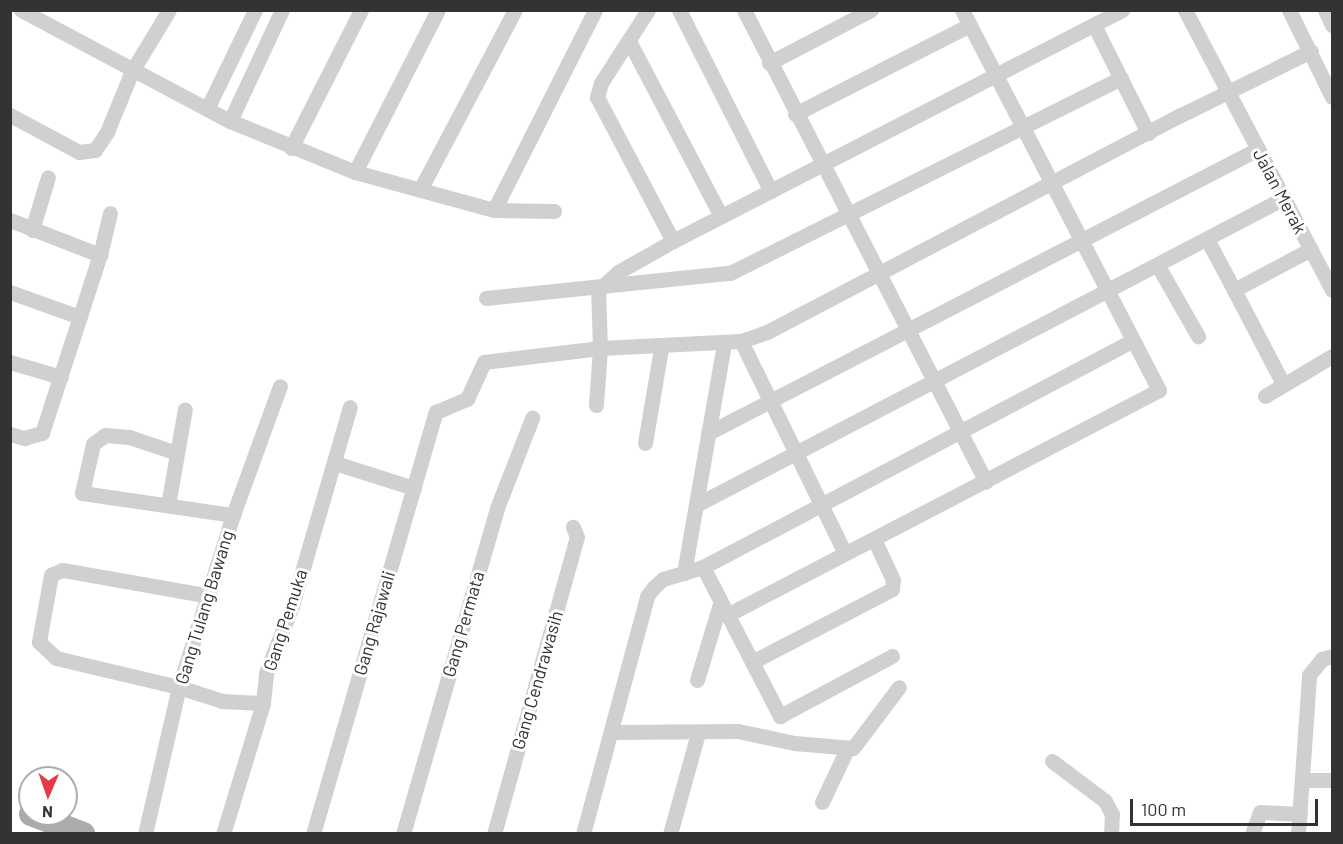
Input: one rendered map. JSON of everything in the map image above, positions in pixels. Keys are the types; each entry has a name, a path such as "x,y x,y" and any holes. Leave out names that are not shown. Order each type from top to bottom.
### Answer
{"main road":[{"path":"62,826 83,834"}],"street":[{"path":"21,10 132,71 230,121 291,148 355,172 494,210 554,211"},
{"path":"10,115 79,152 94,150 107,132 132,71 169,10"},
{"path":"207,109 255,10"},
{"path":"230,121 282,10"},
{"path":"291,148 361,10"},
{"path":"355,172 438,10"},
{"path":"420,190 515,10"},
{"path":"494,210 595,10"},
{"path":"648,10 601,83 598,102 673,241"},
{"path":"679,10 771,191"},
{"path":"769,63 871,10"},
{"path":"697,680 724,610 874,539 1157,392 1158,387 962,10"},
{"path":"600,287 618,272 673,241 823,166 1122,10"},
{"name":"Jalan Merak","path":"1185,10 1332,290"},
{"path":"1289,10 1332,97"},
{"path":"1325,10 1332,25"},
{"path":"748,12 769,63 986,482"},
{"path":"1094,24 1148,133"},
{"path":"795,114 970,25"},
{"path":"629,41 721,216"},
{"path":"600,348 661,348 741,342 878,276 1148,133 1311,51"},
{"path":"486,298 730,273 849,216 1120,78"},
{"path":"708,433 1258,150"},
{"path":"32,230 48,177"},
{"path":"696,505 1107,290 1208,241 1284,198"},
{"path":"10,434 24,438 42,433 100,255 110,213"},
{"path":"10,220 100,255"},
{"path":"1208,241 1282,382"},
{"path":"1234,290 1311,249"},
{"path":"1158,266 1198,336"},
{"path":"596,405 600,348 600,287"},
{"path":"10,292 80,317"},
{"path":"583,834 647,596 663,579 703,567 819,502 959,432 1133,340"},
{"path":"741,342 845,553"},
{"path":"684,573 724,343"},
{"name":"Gang Rajawali","path":"313,834 436,412 468,399 479,366 487,360 600,348"},
{"path":"645,443 661,348"},
{"path":"1265,396 1282,382 1332,356"},
{"path":"10,362 61,377"},
{"name":"Gang Tulang Bawang","path":"145,834 180,687 210,596 233,515 280,386"},
{"name":"Gang Pemuka","path":"224,834 262,703 266,673 292,606 350,407"},
{"path":"168,505 185,409"},
{"name":"Gang Permata","path":"403,834 497,508 532,418"},
{"path":"177,453 129,437 105,435 93,444 82,493 233,515"},
{"path":"335,463 414,488"},
{"name":"Gang Cendrawasih","path":"494,834 577,537 573,528"},
{"path":"752,662 892,589 893,580 874,539"},
{"path":"703,567 780,716 892,656"},
{"path":"210,596 62,570 51,576 39,642 48,655 180,687 222,701 262,703"},
{"path":"1298,834 1309,675 1318,663 1332,656"},
{"path":"612,732 698,734 738,731 847,749 860,743 899,687"},
{"path":"669,834 698,734"},
{"path":"822,802 847,749"},
{"path":"1052,761 1105,801 1112,814 1111,834"},
{"path":"1302,780 1332,780"},
{"path":"1252,834 1260,812 1300,814"}]}
